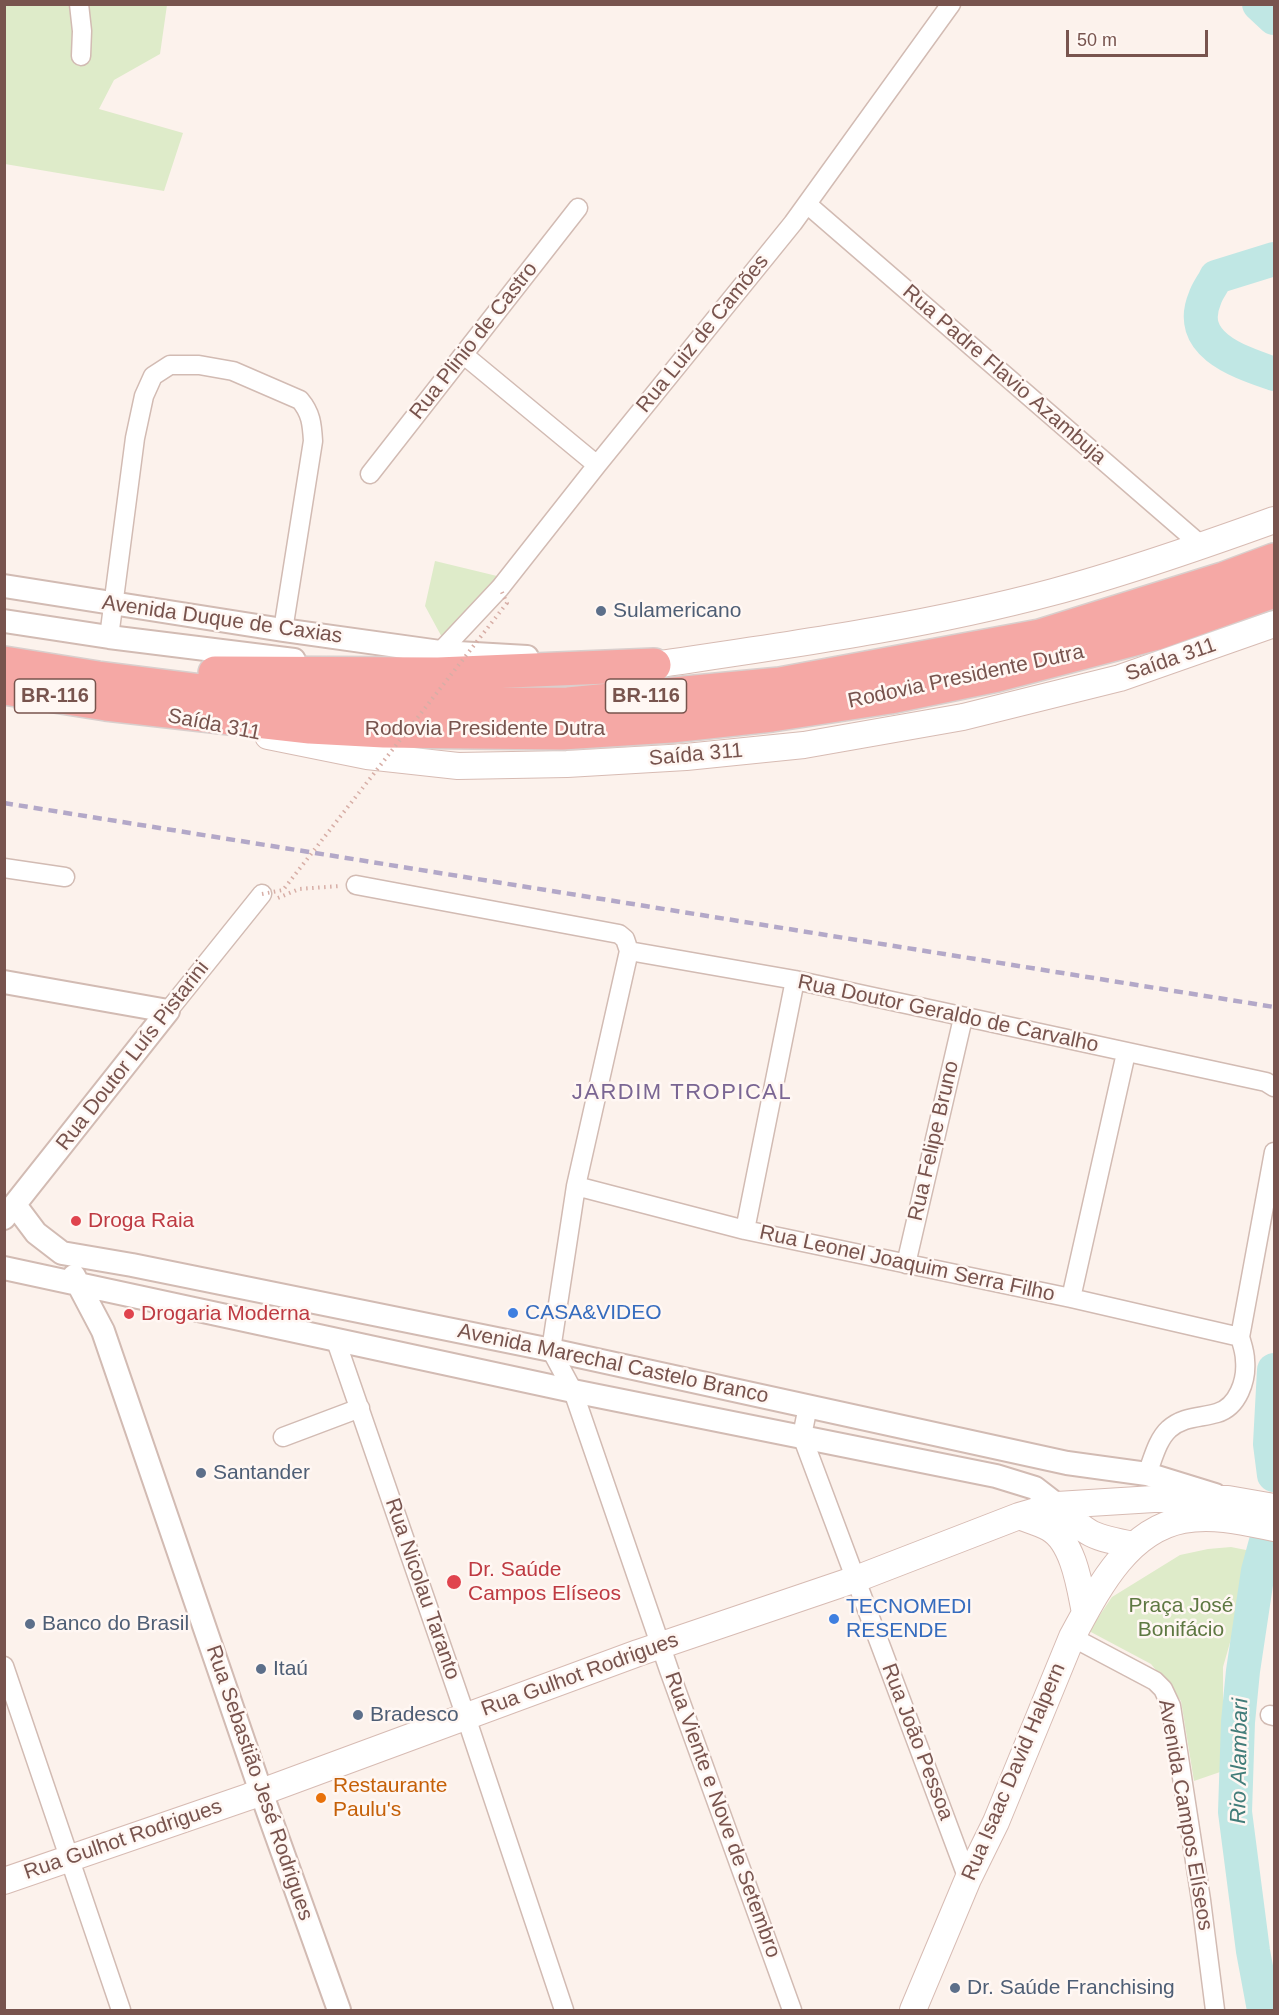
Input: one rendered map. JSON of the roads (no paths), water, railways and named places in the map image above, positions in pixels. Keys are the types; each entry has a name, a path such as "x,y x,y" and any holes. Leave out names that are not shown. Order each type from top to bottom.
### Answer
{"highway":[{"name":"Rodovia Presidente Dutra","path":"4,688 242,696 394,705 568,704 768,685 1040,636 1223,579 1275,560"},
{"name":"Rodovia Presidente Dutra","path":"4,663 102,691 310,727 384,731 562,733 671,726 772,715 890,697 997,675 1157,633 1275,591"},
{"path":"102,691 187,672 438,674 654,665"}],"main road":[{"path":"654,665 934,620 1054,592 1202,546 1275,520"},
{"name":"Saída 311","path":"102,691 367,756 458,766 567,764 804,745 963,717 1120,678 1275,624"},
{"name":"Rua Gulhot Rodrigues","path":"4,1881 261,1792 662,1644 856,1579 1019,1516 1057,1505 1154,1499 1249,1507"},
{"path":"1057,1505 1083,1530 1097,1538 1134,1545"},
{"name":"Avenida Marechal Castelo Branco","path":"1134,1545 1153,1532 1182,1520 1211,1518 1249,1507 1275,1528"},
{"path":"1019,1516 1051,1529 1062,1540 1078,1577 1085,1613"},
{"name":"Rua Isaac David Halpern","path":"919,2009 968,1879 996,1822 1072,1637 1117,1563 1134,1545"}],"street":[{"path":"79,4 82,31 81,56"},
{"name":"Rua Luiz de Camões","path":"440,652 500,588 786,232 951,4"},
{"name":"Rua Padre Flavio Azambuja","path":"807,204 1202,546"},
{"name":"Rua Plinio de Castro","path":"370,474 578,208"},
{"path":"464,355 597,465"},
{"path":"109,638 135,438 144,396 153,376 170,365 199,365 233,371 300,400 307,408 312,420 313,441 283,630"},
{"name":"Avenida Duque de Caxias","path":"4,586 440,652 654,665"},
{"name":"Avenida Duque de Caxias","path":"4,621 109,638 294,660 362,664 413,662 440,652"},
{"path":"4,868 65,877"},
{"path":"356,885 619,934 625,939 629,951 576,1186 551,1350"},
{"name":"Rua Doutor Luís Pistarini","path":"10,1212 262,894"},
{"name":"Rua Doutor Geraldo de Carvalho","path":"629,951 795,980 1270,1084"},
{"path":"744,1230 795,980"},
{"path":"4,982 168,1011"},
{"name":"Rua Felipe Bruno","path":"906,1264 963,1018"},
{"path":"1071,1298 1126,1053"},
{"path":"1147,1474 1160,1441 1169,1429 1186,1418 1219,1413 1234,1403 1241,1389 1246,1361 1240,1337 1275,1152"},
{"name":"Rua Leonel Joaquim Serra Filho","path":"576,1186 744,1230 1071,1298 1240,1337"},
{"name":"Avenida Marechal Castelo Branco","path":"10,1212 62,1253 551,1350 1067,1463 1147,1474 1249,1507"},
{"name":"Rua Sebastião Jesé Rodrigues","path":"62,1253 103,1331 261,1792 339,2010"},
{"name":"Avenida Marechal Castelo Branco","path":"4,1268 573,1390 1012,1480 1035,1488 1057,1505"},
{"name":"Rua Nicolau Taranto","path":"335,1338 564,2010"},
{"name":"Rua Viente e Nove de Setembro","path":"551,1350 573,1390 792,2010"},
{"path":"802,1436 808,1406"},
{"path":"283,1437 360,1408"},
{"name":"Rua João Pessoa","path":"802,1436 968,1879"},
{"name":"Avenida Campos Elíseos","path":"1072,1637 1155,1681 1168,1697 1201,1900 1215,2010"},
{"path":"4,1666 121,2010"}],"waterway":[{"name":"Rio Alambari","path":"1259,4 1274,18"},
{"name":"Rio Alambari","path":"1274,259 1216,277 1206,295 1201,314 1203,328 1209,340 1219,349 1246,364 1274,374"},
{"name":"Rio Alambari","path":"1274,1370 1270,1444 1274,1475"},
{"name":"Rio Alambari","path":"1264,2010 1253,1951 1235,1812 1238,1722 1243,1671 1258,1571 1274,1512"}],"railway":[{"path":"4,803 1274,1007"}],"place":[{"name":"Sulamericano","path":"601,611"},
{"name":"Droga Raia","path":"76,1221"},
{"name":"CASA&VIDEO","path":"513,1313"},
{"name":"Drogaria Moderna","path":"129,1314"},
{"name":"Santander","path":"201,1473"},
{"name":"Dr. Saúde Campos Elíseos","path":"454,1582"},
{"name":"TECNOMEDI RESENDE","path":"834,1619"},
{"name":"Banco do Brasil","path":"30,1624"},
{"name":"Itaú","path":"261,1669"},
{"name":"Bradesco","path":"358,1715"},
{"name":"Restaurante Paulu's","path":"321,1798"},
{"name":"Dr. Saúde Franchising","path":"955,1988"}],"district":[{"name":"JARDIM TROPICAL","path":"682,1093"}],"park label":[{"name":"Praça José Bonifácio","path":"1181,1618"}]}
